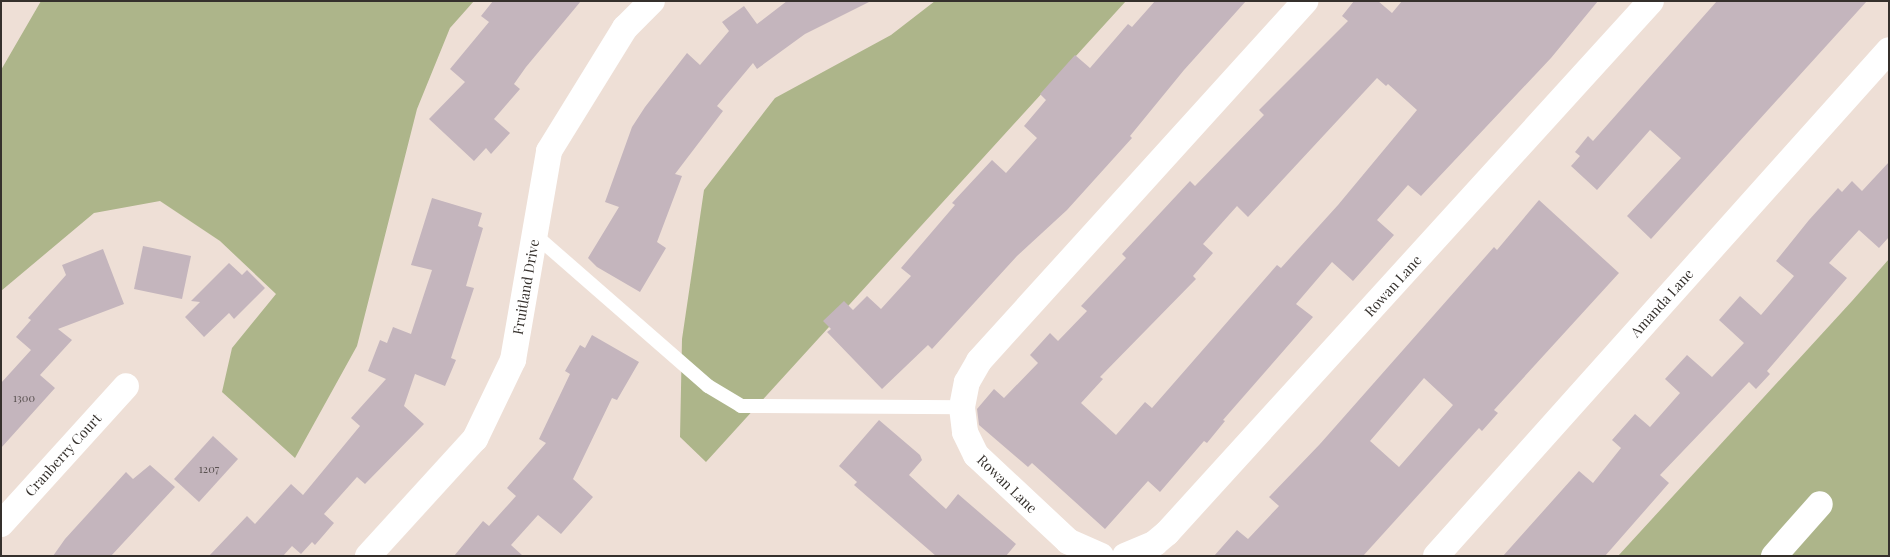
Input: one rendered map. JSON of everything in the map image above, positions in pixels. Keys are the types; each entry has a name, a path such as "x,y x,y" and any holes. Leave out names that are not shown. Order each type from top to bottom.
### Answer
{"street":[{"name":"Fruitland Drive","path":"368,556 475,439 513,360 549,151 625,28 652,1"},
{"name":"Rowan Lane","path":"1101,556 1068,540 986,467 976,455 965,432 962,407 967,382 979,361 1306,1"},
{"name":"Rowan Lane","path":"1125,556 1155,544 1167,533 1651,1"},
{"name":"Amanda Lane","path":"1436,556 1889,50"},
{"name":"Cranberry Court","path":"1,524 126,386"},
{"path":"1774,556 1820,504"}],"lane":[{"path":"535,235 708,386 741,406 962,407"}],"green space":[{"path":"41,1 474,1 450,28 417,109 357,346 295,458 222,392 232,348 276,294 220,241 160,201 94,213 1,291 1,70"},
{"path":"935,1 1126,1 706,462 680,437 682,339 704,190 775,98 891,35"},
{"path":"1889,259 1889,556 1618,556 1852,301"}],"building":[{"path":"493,1 581,1 526,67 514,84 520,89 494,119 510,133 491,154 486,148 474,161 429,119 465,82 450,69 489,22 481,16"},
{"path":"787,1 871,1 805,34 757,69 753,63 717,106 723,111 675,174 682,176 657,242 666,248 640,292 597,267 588,258 619,207 605,202 632,127 645,107 687,53 700,65 729,31 722,22 744,6 757,24"},
{"path":"1155,1 1246,1 1184,70 1130,136 1132,138 1067,210 1017,256 932,349 928,345 882,389 827,332 831,329 823,321 844,301 853,310 867,296 881,309 911,276 901,268 955,205 952,203 992,160 1006,173 1037,138 1024,126 1046,100 1040,94 1075,55 1090,68 1128,24 1132,27"},
{"path":"1354,1 1378,1 1392,13 1402,1 1598,1 1551,58 1421,196 1408,185 1377,220 1394,235 1353,281 1332,262 1296,304 1313,317 1223,420 1225,421 1207,443 1204,441 1160,492 1148,481 1105,529 1032,463 1028,467 979,425 977,409 994,389 1004,398 1038,363 1030,355 1050,333 1058,341 1087,311 1081,306 1126,258 1122,254 1190,181 1195,186 1264,115 1259,110 1348,21 1342,16","holes":["1377,78 1386,86 1388,84 1417,110 1338,205 1281,268 1277,265 1152,408 1145,402 1116,435 1081,403 1103,379 1100,377 1196,279 1193,276 1213,253 1203,244 1237,206 1248,217"]},
{"path":"1717,1 1867,1 1651,239 1627,216 1681,158 1650,130 1597,190 1571,166 1580,156 1575,152 1588,136 1593,141"},
{"path":"1889,162 1889,237 1879,248 1859,230 1829,263 1847,278 1767,371 1770,374 1756,389 1749,382 1660,475 1669,483 1605,556 1503,556 1579,471 1593,483 1621,448 1612,440 1635,414 1650,427 1680,393 1665,379 1687,355 1712,377 1744,343 1719,320 1740,296 1761,315 1794,276 1776,261 1809,220 1838,188 1842,192 1852,181 1862,191"},
{"path":"432,198 482,213 478,226 483,228 466,286 474,288 451,358 456,360 445,386 415,374 404,406 424,424 365,484 357,477 324,514 334,523 315,545 312,542 301,554 292,546 283,556 209,556 247,516 255,524 291,484 303,495 360,426 351,418 386,379 368,371 380,340 387,343 393,327 411,334 432,270 411,265"},
{"path":"1539,200 1619,273 1494,410 1498,413 1482,431 1479,428 1363,556 1214,556 1237,530 1248,539 1279,506 1269,497 1320,444 1494,247 1497,250","holes":["1424,378 1453,405 1399,467 1370,441"]},
{"path":"143,246 191,256 182,299 134,289"},
{"path":"103,249 124,304 58,329 72,340 40,375 55,388 1,448 1,383 31,350 16,337 31,320 28,318 66,275 62,265"},
{"path":"229,263 242,275 247,270 265,288 234,319 229,313 204,337 185,317 200,302 191,301"},
{"path":"592,335 639,362 617,400 612,398 573,479 593,497 561,534 538,515 511,545 523,556 454,556 483,521 489,526 516,496 507,488 546,443 539,439 570,374 565,371 580,345 585,348"},
{"path":"879,420 920,455 922,460 909,475 946,509 958,494 1016,544 1006,556 936,556 854,485 857,482 839,466"},
{"path":"213,436 238,459 199,502 174,479"},
{"path":"150,465 175,487 111,556 53,556 65,539 126,472 133,479"}]}
